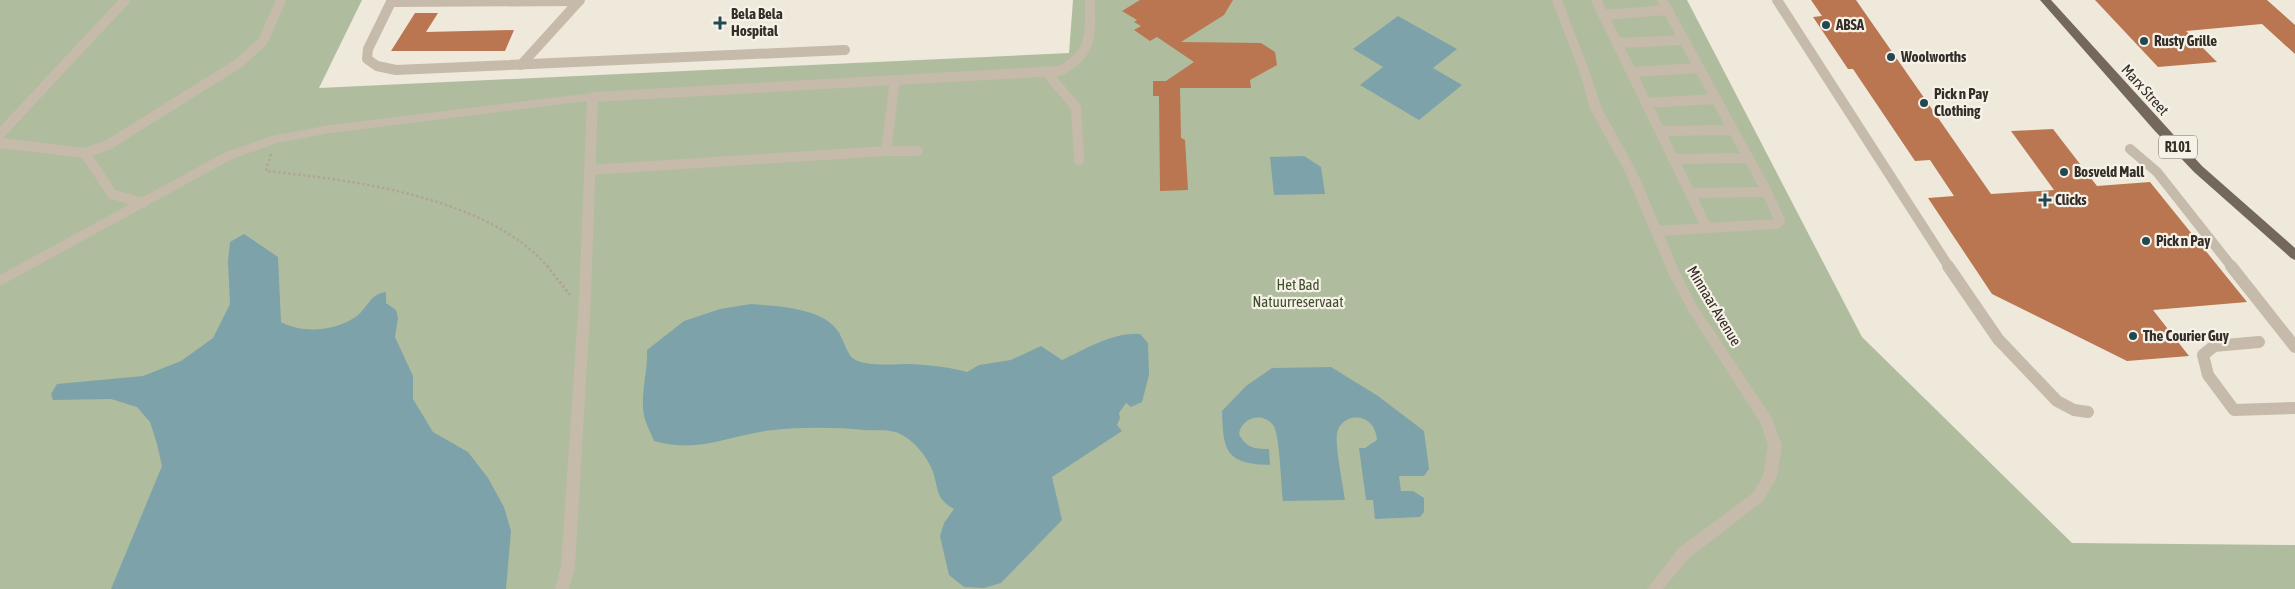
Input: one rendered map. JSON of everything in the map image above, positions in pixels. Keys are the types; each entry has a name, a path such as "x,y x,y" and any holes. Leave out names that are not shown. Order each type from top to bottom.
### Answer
{"main road":[{"name":"Marx Street","path":"2045,0 2164,134 2198,168 2295,255"}],"street":[{"name":"Minnaar Avenue","path":"1557,0 1585,73 1596,109 1631,172 1675,275 1694,309 1764,416 1775,445 1770,478 1758,497 1684,553 1654,589"},
{"path":"0,282 228,156 275,139 330,130 593,98 585,297 568,566 562,589"}],"lane":[{"path":"0,134 125,0"},
{"path":"0,143 85,152 108,145 239,63 263,41 281,0"},
{"path":"593,98 1060,71 1076,64 1088,49 1090,0"},
{"path":"1596,0 1708,228"},
{"path":"1657,231 1776,224 1780,221 1780,217 1767,192 1662,0"},
{"path":"1777,0 1950,269 1998,339 2057,400 2074,410 2088,412"},
{"path":"579,1 392,1 368,49 367,60 377,66 396,70 845,50"},
{"path":"521,65 579,1"},
{"path":"1603,15 1668,10"},
{"path":"1617,44 1684,40"},
{"path":"1631,72 1699,68"},
{"path":"1045,71 1076,107 1079,122 1079,160"},
{"path":"886,151 895,80"},
{"path":"1646,103 1716,99"},
{"path":"1660,131 1732,130"},
{"path":"2130,150 2157,172 2295,348"},
{"path":"590,170 886,151 918,151"},
{"path":"85,152 112,194 143,203"},
{"path":"1673,159 1748,158"},
{"path":"1690,194 1767,192"},
{"path":"2259,342 2214,346 2203,355 2208,376 2234,410 2295,408"}],"path":[{"path":"275,139 266,171 326,176 436,202 473,215 533,252 572,296 585,297"}],"green space":[{"name":"Het Bad Natuurreservaat","path":"0,0 362,0 319,88 1069,53 1073,0 1687,0 1862,337 2072,543 2295,545 2295,589 0,589"}],"water":[{"path":"1398,16 1457,49 1433,68 1462,85 1419,120 1360,85 1383,67 1353,49"},
{"path":"1304,156 1321,167 1325,194 1274,195 1270,157"},
{"path":"244,234 278,257 281,322 290,326 319,329 339,325 357,316 376,295 386,292 386,303 396,310 398,318 395,337 413,376 413,399 433,432 468,452 488,478 504,507 511,531 506,589 111,589 162,466 157,444 150,422 137,407 111,399 53,400 51,394 57,384 143,376 181,361 213,338 230,304 228,261 230,242"},
{"path":"751,304 797,310 821,317 837,330 849,354 859,362 890,365 911,364 967,372 979,365 1011,360 1041,346 1062,360 1110,338 1140,334 1148,343 1149,375 1142,402 1131,407 1126,403 1119,413 1120,418 1117,425 1122,431 1052,477 1062,520 1001,583 984,588 964,587 949,575 940,536 944,523 954,509 941,497 933,472 924,454 915,444 898,433 807,428 757,432 700,445 670,444 654,441 645,419 643,408 647,350 684,321 720,309"},
{"path":"1331,367 1378,396 1424,431 1429,469 1424,476 1399,476 1401,491 1413,491 1424,498 1424,512 1420,517 1375,519 1373,500 1366,500 1359,448 1365,448 1377,440 1375,430 1364,419 1350,418 1344,421 1339,427 1337,434 1338,457 1345,500 1283,501 1277,438 1273,425 1263,418 1258,417 1248,420 1241,428 1239,434 1251,447 1269,449 1270,465 1244,462 1230,453 1224,436 1222,411 1246,386 1272,368"}],"building":[{"path":"1140,0 1233,0 1224,15 1181,42 1261,43 1275,52 1277,65 1250,80 1251,88 1180,88 1181,138 1185,140 1188,190 1160,191 1159,96 1153,96 1153,81 1166,81 1194,62 1157,37 1150,41 1134,30 1141,26 1134,22 1137,20 1122,11"},
{"name":"Bosveld Mall","path":"1811,0 1856,0 1991,194 2054,190 2011,131 2053,129 2097,186 2150,182 2247,302 2153,310 2189,356 2127,361 1992,294 1928,198 1954,196 1930,160 1915,161 1853,69 1848,69 1813,17 1822,16"},
{"path":"2095,0 2267,0 2295,25 2295,54 2262,24 2186,31 2217,62 2158,67"},
{"path":"415,13 438,13 426,32 514,30 505,51 391,51"}],"place":[{"name":"Bela Bela Hospital","path":"720,23"},
{"name":"ABSA","path":"1826,25"},
{"name":"Rusty Grille","path":"2144,41"},
{"name":"Woolworths","path":"1891,57"},
{"name":"Pick n Pay Clothing","path":"1924,103"},
{"name":"Bosveld Mall","path":"2064,172"},
{"name":"Clicks","path":"2045,200"},
{"name":"Pick n Pay","path":"2146,241"},
{"name":"The Courier Guy","path":"2133,336"}]}
